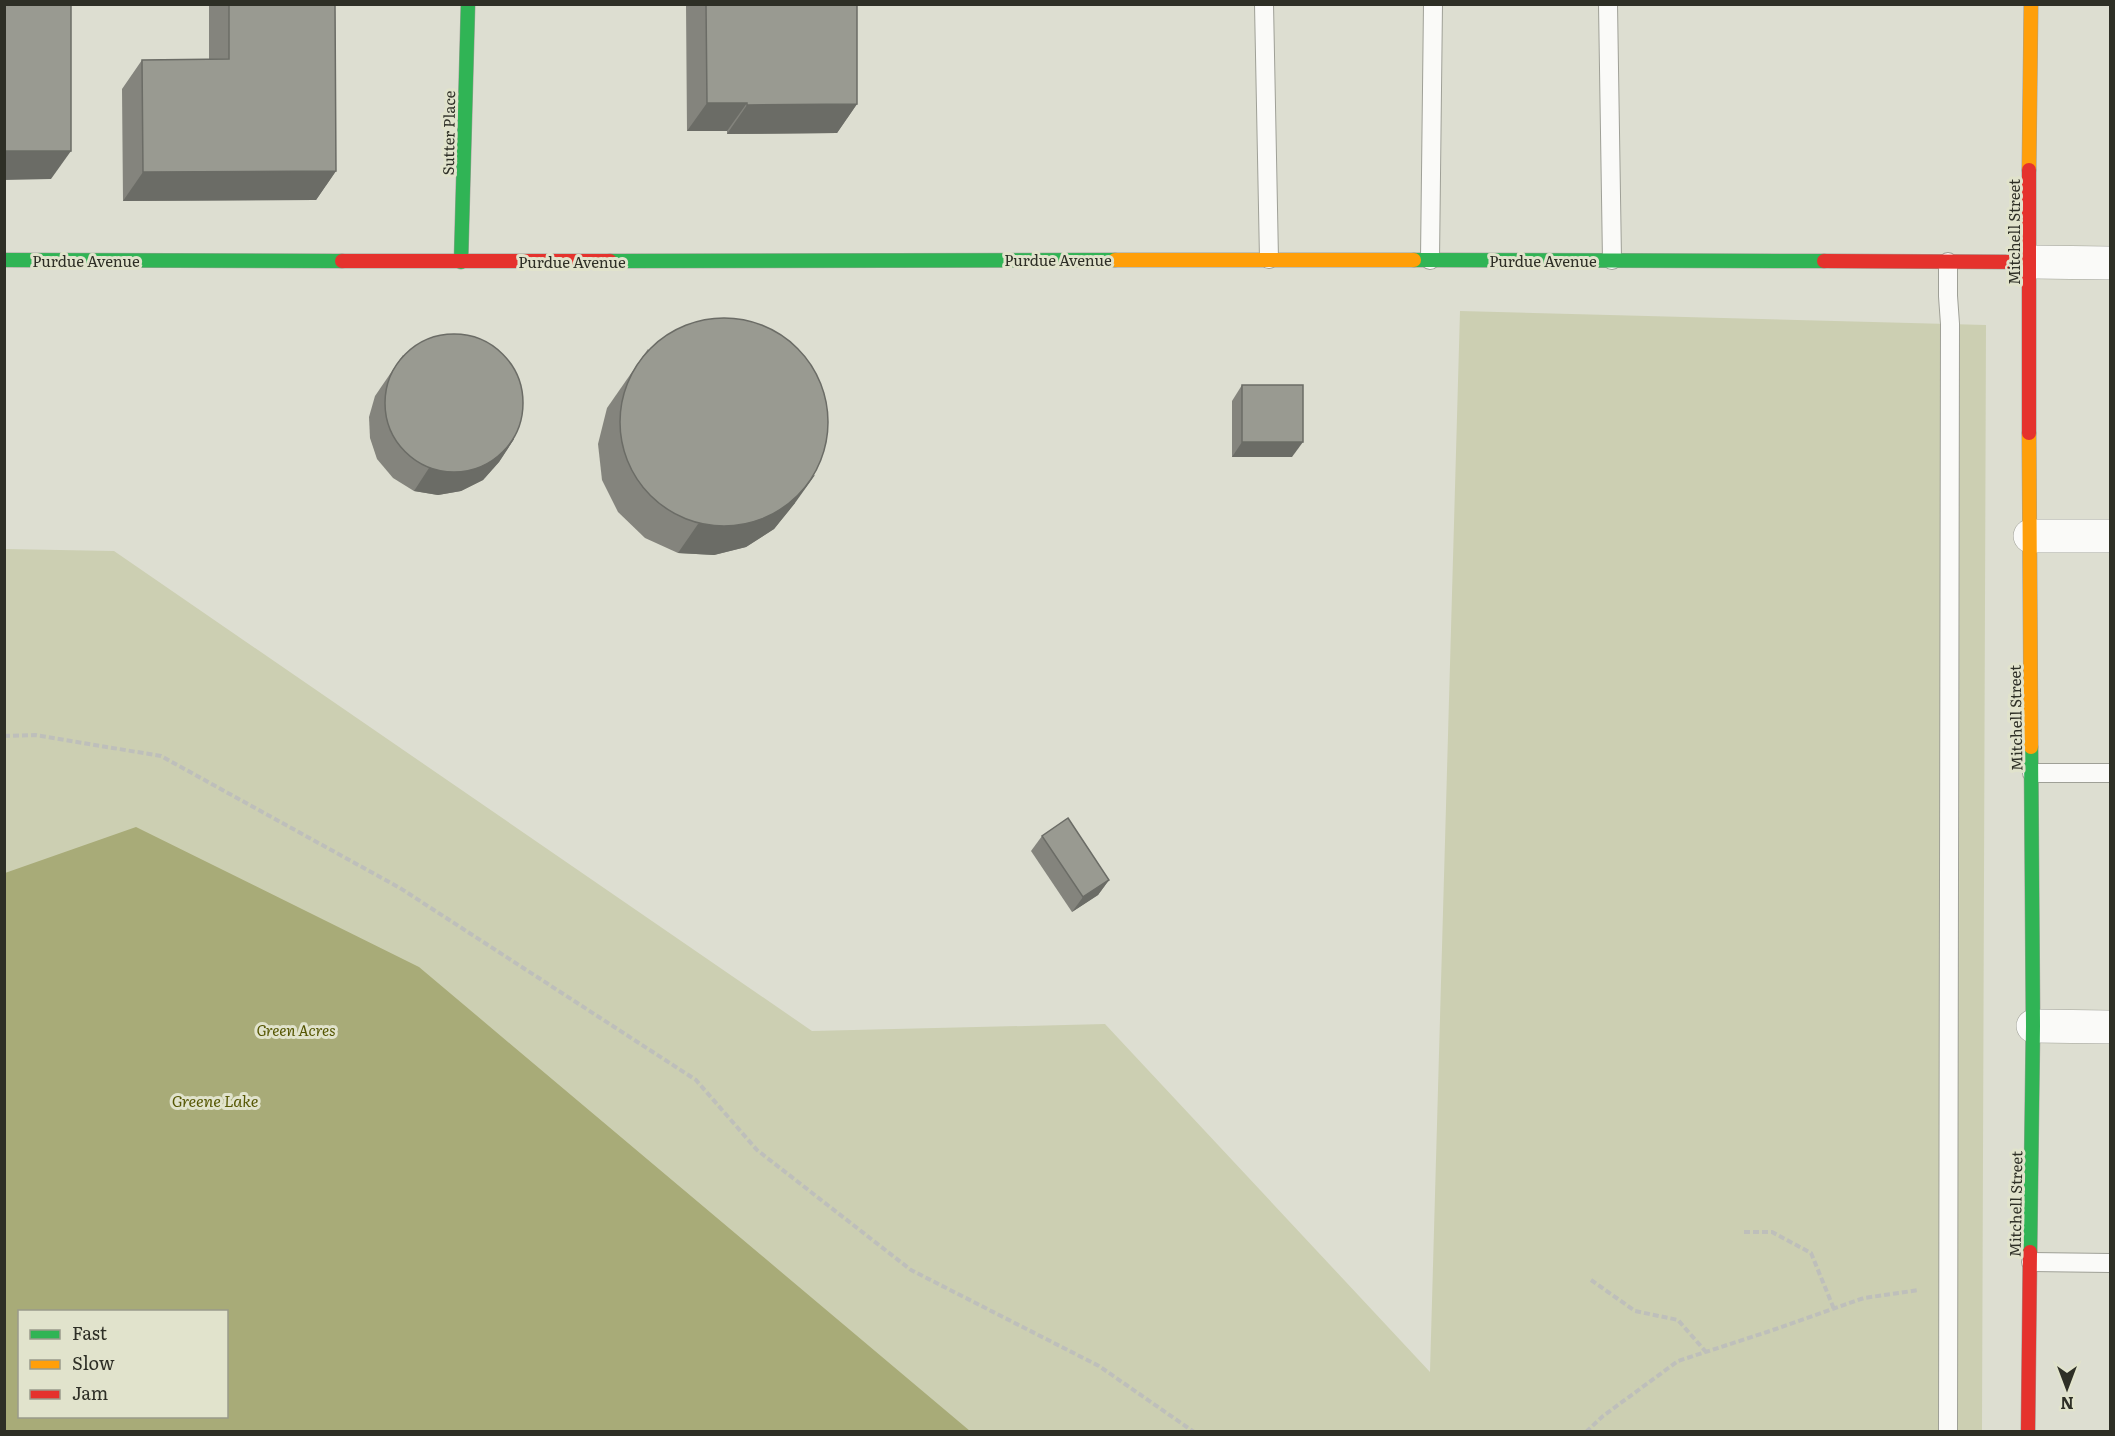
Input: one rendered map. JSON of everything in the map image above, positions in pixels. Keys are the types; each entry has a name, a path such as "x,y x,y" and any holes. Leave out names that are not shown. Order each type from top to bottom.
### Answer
{"street":[{"name":"Sutter Place","path":"462,262 468,4"},
{"name":"Mitchell Street","path":"2028,1431 2033,1026 2028,262 2031,4"},
{"name":"Purdue Avenue","path":"4,260 462,262 1269,259 2110,263"},
{"path":"2030,536 2110,536"},
{"path":"2033,1026 2110,1027"}],"lane":[{"path":"1264,4 1269,259"},
{"path":"1430,260 1433,4"},
{"path":"1608,4 1612,260"},
{"path":"1948,262 1947,296 1950,324 1948,1431"},
{"path":"2032,773 2110,773"},
{"path":"2031,1262 2110,1263"}],"path":[{"path":"4,736 35,735 161,756 400,888 696,1080 757,1150 911,1269 1099,1366 1194,1431"},
{"path":"1743,1232 1772,1232 1811,1253 1833,1309"},
{"path":"1591,1280 1635,1311 1678,1320 1706,1352"},
{"path":"1586,1431 1678,1361 1874,1297 1924,1289 1948,1291"}],"green space":[{"name":"Green Acres","path":"1460,311 1986,325 1982,1431 5,1432 5,549 114,551 812,1031 1105,1024 1430,1372"}],"water":[{"name":"Greene Lake","path":"136,827 419,967 970,1431 5,1431 5,873"}],"building":[{"path":"4,4 71,4 71,151 4,151"},
{"path":"229,4 335,4 336,171 143,172 142,60 229,59"},
{"path":"706,4 857,4 857,104 707,103"},
{"path":"714,318 734,318 754,322 773,330 798,348 811,364 820,382 828,412 824,452 820,462 811,480 798,496 782,509 754,522 734,526 714,526 694,522 675,514 658,503 643,488 624,452 620,432 620,412 624,392 632,373 643,356 658,341 694,322"},
{"path":"454,334 481,339 493,345 503,354 512,364 518,376 523,403 518,430 512,442 503,452 493,461 481,467 454,472 427,467 415,461 405,452 396,442 390,430 385,403 390,376 396,364 405,354 415,345 427,339"},
{"path":"1242,385 1303,385 1303,442 1242,442"},
{"path":"1068,818 1109,880 1083,897 1042,836"}],"traffic: fast":[{"path":"461,262 468,4"},
{"path":"4,260 342,261"},
{"path":"610,261 1115,260"},
{"path":"1414,260 1824,261"},
{"path":"2030,1252 2033,1026 2031,747"}],"traffic: slow":[{"path":"2029,170 2031,4"},
{"path":"1115,260 1414,260"},
{"path":"2029,433 2031,747"}],"traffic: jam":[{"path":"2029,170 2029,433"},
{"path":"342,261 610,261"},
{"path":"1824,261 2028,262"},
{"path":"2028,1432 2030,1252"}]}
